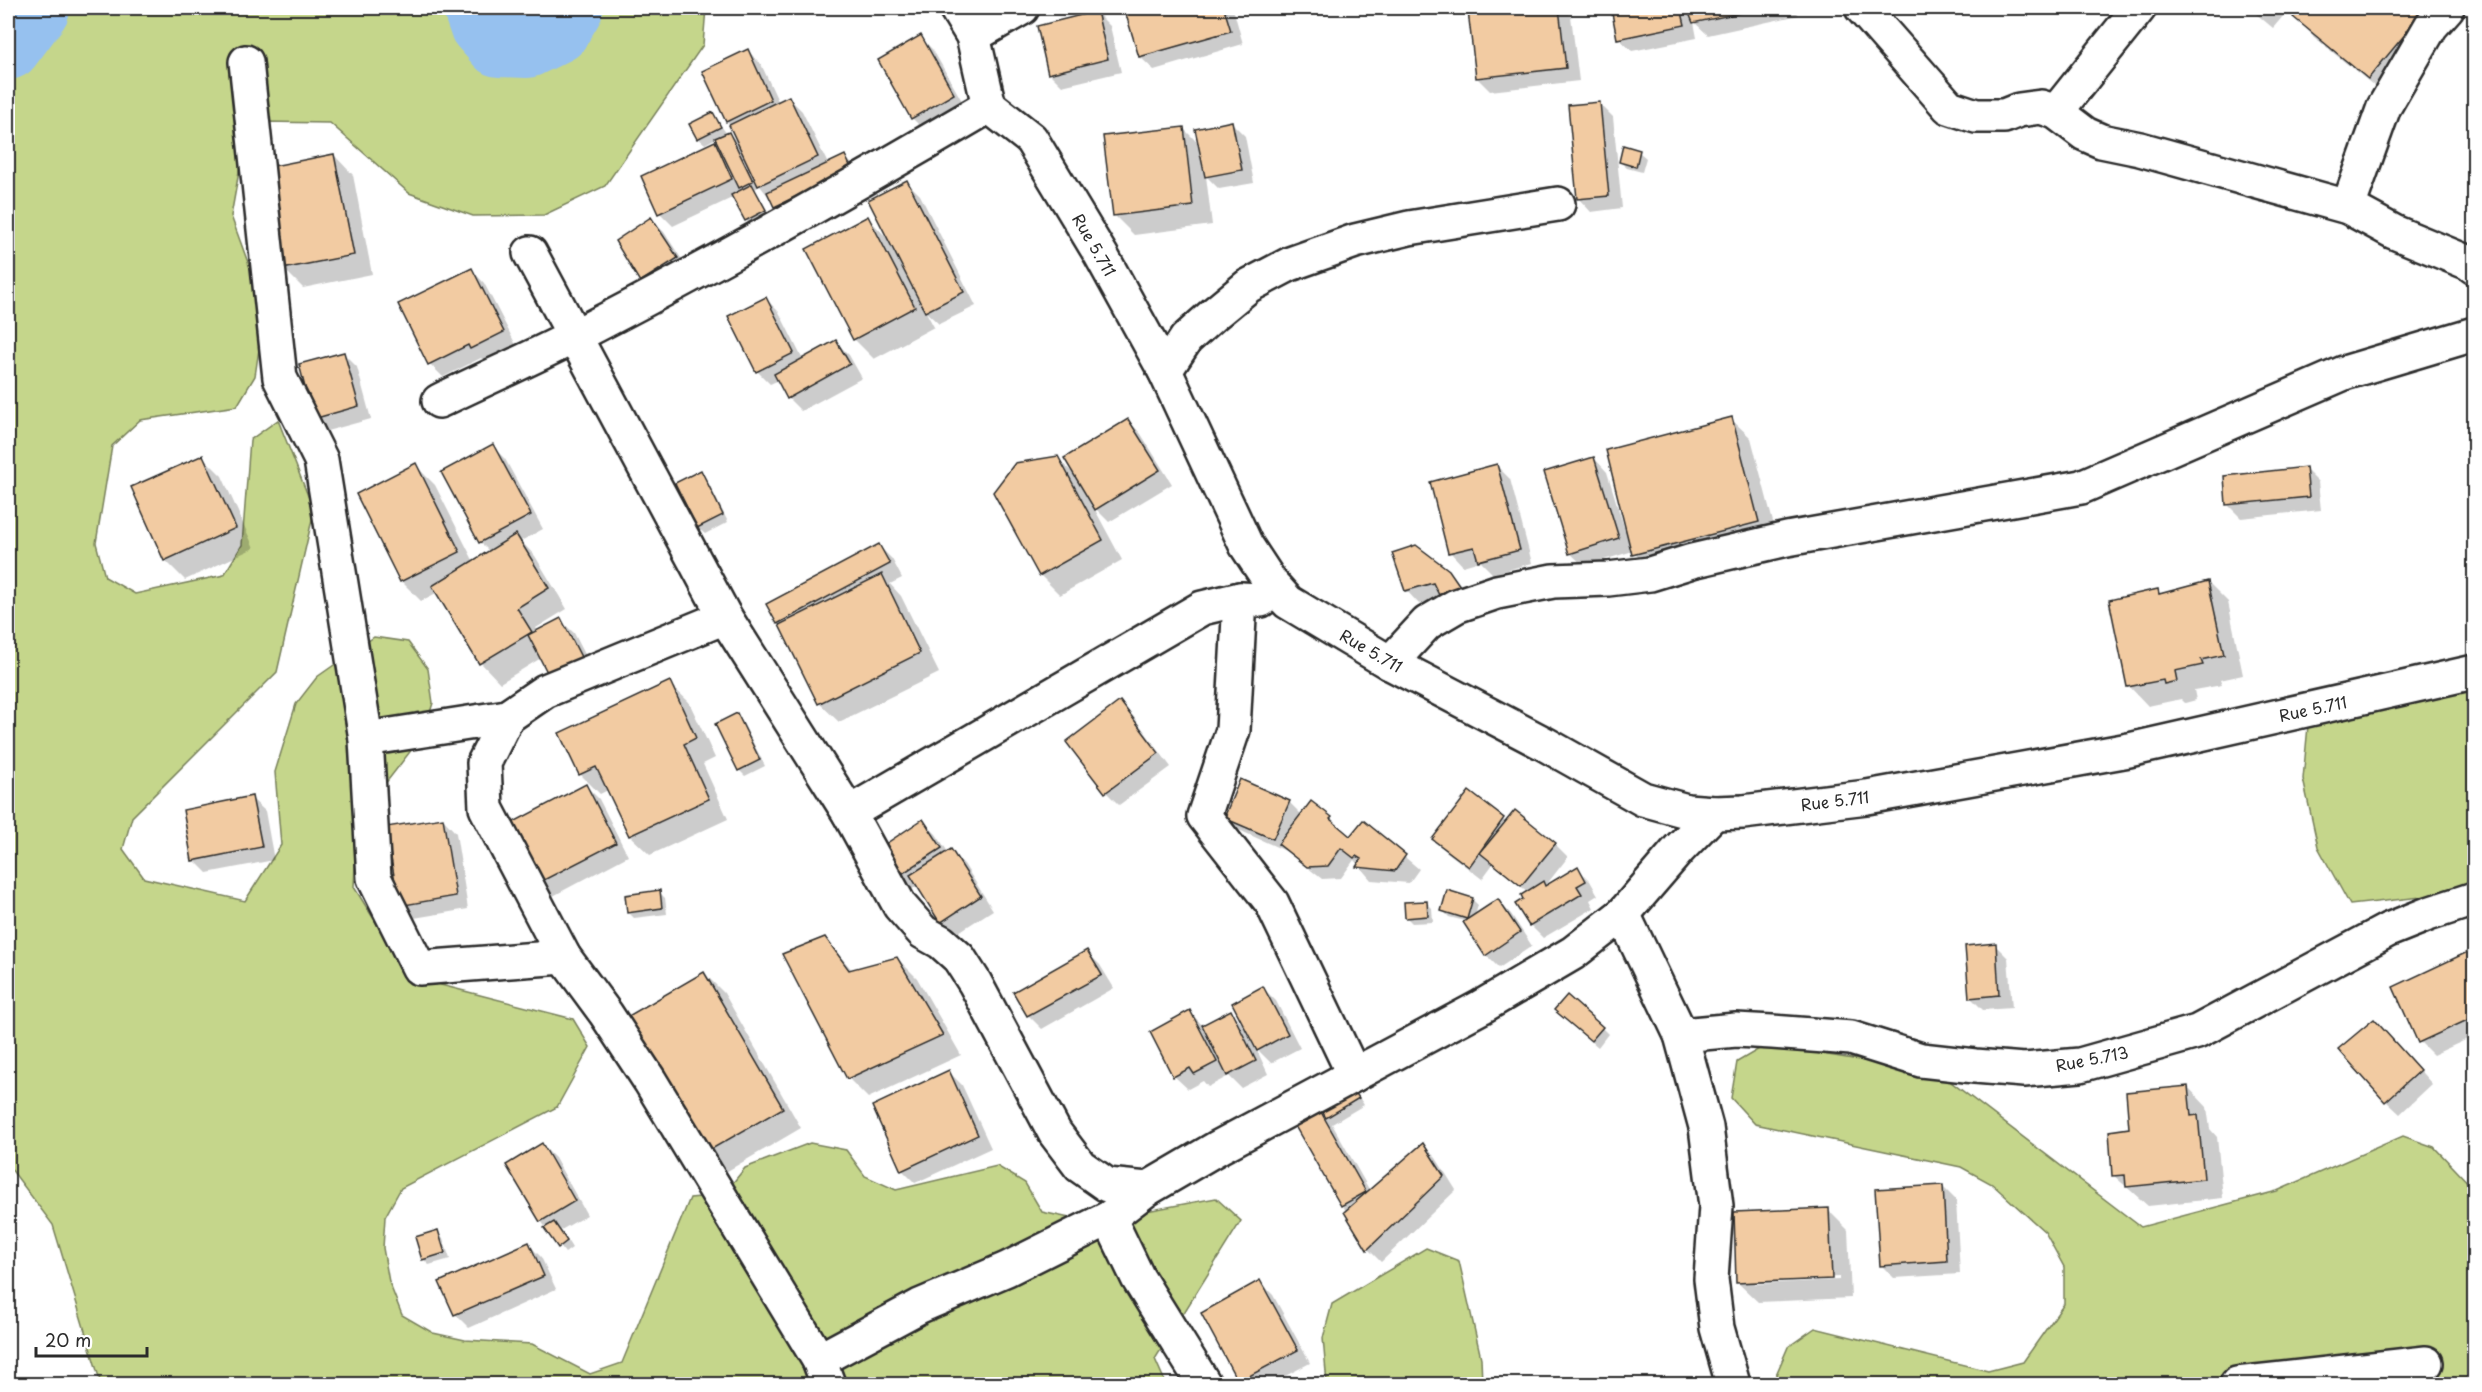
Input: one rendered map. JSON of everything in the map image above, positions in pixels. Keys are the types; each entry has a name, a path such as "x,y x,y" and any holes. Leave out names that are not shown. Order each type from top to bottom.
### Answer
{"street":[{"path":"439,400 574,336 828,200 989,106 974,36 956,8"},
{"path":"974,36 1022,8"},
{"path":"1862,8 1950,107 1976,117 2004,116 2019,110 2041,108 2056,112 2085,134 2101,141 2348,207 2394,232 2475,267"},
{"path":"2056,112 2139,8"},
{"path":"2348,207 2384,107 2431,26 2446,8"},
{"path":"246,62 280,378 321,460 366,739 374,878 419,968 564,957"},
{"name":"Rue 5.711","path":"989,106 1031,139 1101,255 1165,371 1246,544 1271,583 1288,602 1390,663 1545,744 1643,799 1687,811 1714,813 1743,812 1867,797 2129,750 2475,672"},
{"path":"1165,371 1186,339 1214,314 1248,286 1290,264 1355,241 1410,228 1558,204"},
{"path":"530,253 725,617 849,813 900,906 923,932 941,942 959,958 975,983 1055,1133 1080,1166 1107,1185 1147,1189"},
{"path":"1390,663 1426,623 1456,606 1497,592 1553,581 1608,579 1650,574 1692,561 1787,539 2081,487 2344,373 2475,334"},
{"path":"849,813 1202,608 1240,599 1288,602"},
{"path":"1240,599 1233,730 1204,816 1272,903 1354,1075"},
{"path":"366,739 507,717 545,691 725,617"},
{"path":"507,717 484,763 486,808 564,957 606,1014 650,1081 825,1378 920,1306 1007,1269 1108,1218 1147,1189 1219,1147 1481,1007 1573,953 1623,914 1679,849 1714,813"},
{"name":"Rue 5.713","path":"1681,1035 1736,1030 1772,1032 1851,1038 1921,1060 1975,1066 2024,1070 2080,1065 2197,1032 2388,930 2475,899"},
{"path":"1623,914 1681,1035 1706,1127 1716,1206 1711,1279 1717,1328 1733,1384"},
{"path":"1108,1218 1138,1278 1204,1384"},
{"path":"2237,1384 2426,1363"}],"green space":[{"path":"8,8 706,8 703,45 605,186 544,215 473,216 409,193 330,123 264,122 243,149 231,216 265,309 255,376 237,406 140,420 112,446 96,543 105,577 135,594 224,575 242,545 250,440 278,420 314,511 277,672 132,817 123,849 144,878 245,901 281,845 275,772 296,704 317,677 374,637 408,642 428,669 433,703 423,735 357,820 354,887 388,942 441,985 573,1019 590,1047 557,1107 401,1188 385,1217 383,1248 389,1282 402,1315 433,1333 465,1340 532,1344 590,1374 622,1363 690,1198 723,1195 745,1168 810,1143 846,1150 865,1176 896,1190 997,1166 1025,1183 1042,1212 1074,1219 1109,1218 1216,1198 1241,1221 1155,1359 1166,1384 101,1384 53,1225 8,1165"},
{"path":"2474,680 2474,903 2448,894 2350,905 2318,847 2303,779 2308,726"},
{"path":"1766,1045 1939,1073 2141,1227 2277,1191 2403,1136 2434,1147 2474,1189 2474,1384 1772,1384 1788,1347 1815,1328 1988,1371 2023,1362 2064,1304 2064,1267 2045,1232 1992,1184 1961,1167 1755,1124 1731,1098 1737,1062"},
{"path":"1426,1248 1459,1261 1481,1358 1482,1384 1327,1384 1323,1338 1332,1304"}],"building":[{"path":"1124,8 1224,8 1231,31 1139,57"},
{"path":"1503,8 1559,8 1566,68 1476,78 1468,11"},
{"path":"1611,8 1681,8 1685,25 1617,39"},
{"path":"1687,8 1763,8 1693,23"},
{"path":"2300,8 2427,8 2368,79 2293,17"},
{"path":"1097,11 1108,59 1048,74 1037,26"},
{"path":"921,35 954,94 911,119 878,60"},
{"path":"748,49 771,100 726,122 702,71"},
{"path":"789,96 818,157 758,186 729,125"},
{"path":"1600,102 1609,196 1577,199 1568,105"},
{"path":"713,112 721,127 697,139 689,124"},
{"path":"1232,121 1242,170 1205,177 1195,129"},
{"path":"1184,127 1193,206 1113,216 1103,136"},
{"path":"729,132 753,181 739,188 715,138"},
{"path":"715,141 732,179 658,214 641,176"},
{"path":"1623,145 1640,150 1636,167 1619,162"},
{"path":"334,154 354,255 282,269 263,168"},
{"path":"845,155 852,170 774,207 767,192"},
{"path":"907,180 964,292 925,312 868,200"},
{"path":"752,184 766,210 745,221 731,195"},
{"path":"868,216 915,307 853,340 806,249"},
{"path":"651,217 678,258 640,282 615,241"},
{"path":"472,268 504,332 470,349 468,345 428,365 398,304"},
{"path":"766,297 794,353 756,372 728,316"},
{"path":"836,340 850,364 787,399 774,374"},
{"path":"344,352 359,406 313,419 299,364"},
{"path":"1732,417 1759,522 1632,555 1606,450"},
{"path":"1128,419 1160,470 1095,510 1064,458"},
{"path":"493,444 531,515 479,543 441,472"},
{"path":"203,455 236,528 164,561 131,487"},
{"path":"1058,456 1103,540 1039,576 993,492 1015,463"},
{"path":"1594,457 1619,538 1569,554 1544,472"},
{"path":"416,463 460,552 400,582 356,494"},
{"path":"1497,464 1520,550 1478,561 1474,547 1448,553 1430,482"},
{"path":"2306,467 2309,497 2226,505 2224,476"},
{"path":"701,470 723,515 697,528 675,483"},
{"path":"516,534 549,588 517,608 532,632 479,664 432,586"},
{"path":"879,544 890,564 777,624 766,604"},
{"path":"1416,545 1449,570 1462,589 1440,597 1433,583 1405,591 1392,553"},
{"path":"882,574 920,653 818,704 779,625"},
{"path":"2208,581 2224,655 2201,660 2203,665 2175,671 2177,681 2164,684 2163,680 2127,687 2109,600 2158,589 2159,594"},
{"path":"561,618 581,657 548,674 528,635"},
{"path":"670,681 696,738 684,744 709,799 629,836 596,767 579,775 559,733"},
{"path":"1120,701 1159,753 1105,793 1066,742"},
{"path":"737,713 760,760 738,771 715,724"},
{"path":"1240,779 1290,801 1273,839 1224,818"},
{"path":"586,784 616,843 538,883 508,825"},
{"path":"1469,791 1504,818 1469,867 1432,839"},
{"path":"252,796 262,847 192,861 183,810"},
{"path":"1311,801 1332,817 1330,819 1350,836 1363,820 1406,855 1395,871 1356,867 1361,859 1356,856 1354,858 1341,848 1328,866 1307,867 1278,844"},
{"path":"1515,810 1556,843 1521,886 1480,853"},
{"path":"443,818 456,896 399,906 386,827"},
{"path":"923,819 942,848 897,877 878,849"},
{"path":"951,849 981,896 940,923 910,875"},
{"path":"1578,866 1586,881 1577,886 1582,894 1529,926 1515,904 1523,899 1521,895 1543,881 1545,886"},
{"path":"660,890 662,908 627,913 625,895"},
{"path":"1447,890 1473,898 1467,919 1441,911"},
{"path":"1498,899 1520,932 1485,956 1463,922"},
{"path":"1427,901 1428,916 1405,918 1404,902"},
{"path":"825,937 849,970 897,957 943,1035 847,1079 782,954"},
{"path":"1996,943 1999,995 1969,998 1965,946"},
{"path":"2474,949 2474,1017 2418,1043 2393,987"},
{"path":"1087,950 1102,975 1027,1016 1013,992"},
{"path":"704,972 783,1108 703,1154 625,1018"},
{"path":"1263,986 1288,1034 1257,1051 1232,1003"},
{"path":"1567,995 1603,1027 1591,1041 1554,1010"},
{"path":"1190,1010 1217,1062 1194,1074 1190,1068 1173,1077 1150,1032"},
{"path":"1231,1010 1256,1061 1227,1076 1202,1025"},
{"path":"2374,1019 2420,1070 2385,1102 2338,1049"},
{"path":"949,1070 978,1135 901,1171 872,1106"},
{"path":"1348,1081 1359,1098 1326,1118 1316,1100"},
{"path":"2188,1086 2191,1116 2198,1115 2204,1179 2126,1187 2125,1175 2112,1176 2109,1131 2129,1128 2126,1092"},
{"path":"1317,1105 1366,1192 1341,1206 1291,1119"},
{"path":"542,1143 575,1201 540,1222 506,1165"},
{"path":"1423,1143 1444,1176 1367,1250 1344,1212"},
{"path":"1943,1185 1947,1261 1880,1266 1875,1189"},
{"path":"1829,1208 1832,1279 1736,1283 1734,1212"},
{"path":"554,1222 567,1241 558,1248 544,1228"},
{"path":"438,1230 445,1253 422,1260 415,1237"},
{"path":"529,1242 544,1276 454,1315 439,1282"},
{"path":"1260,1280 1298,1350 1238,1382 1201,1313"}],"waterway":[{"path":"8,47 37,8"},
{"path":"476,8 482,25 499,44 527,45 557,30 570,8"}]}
